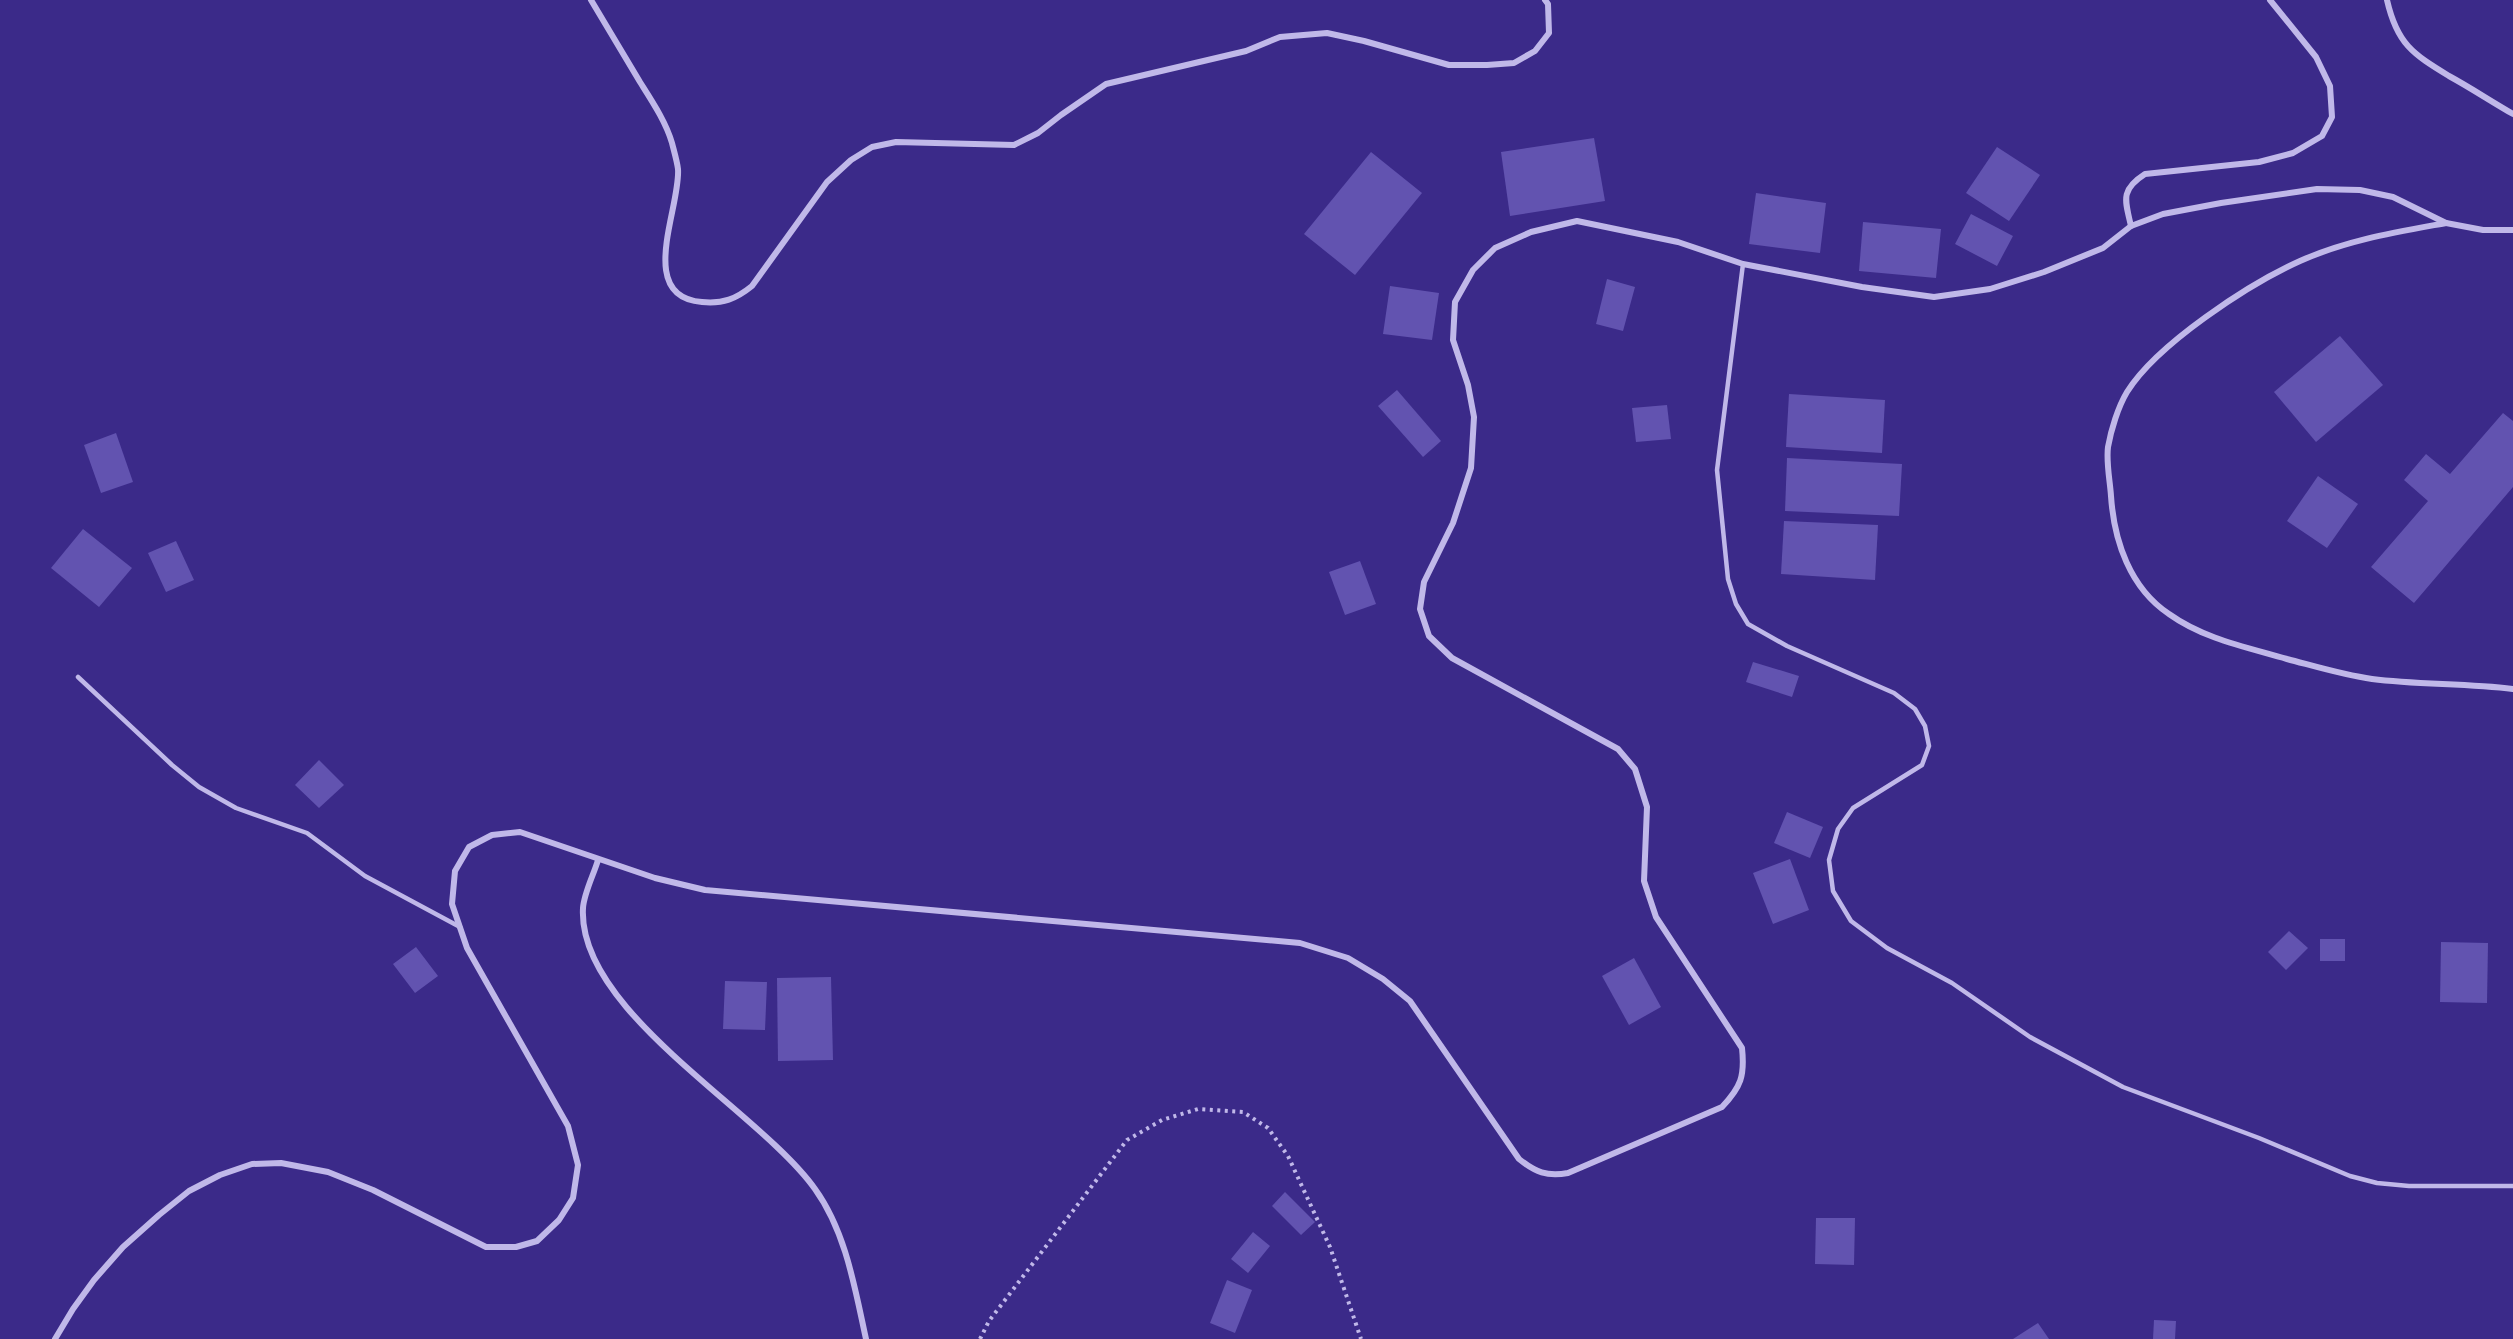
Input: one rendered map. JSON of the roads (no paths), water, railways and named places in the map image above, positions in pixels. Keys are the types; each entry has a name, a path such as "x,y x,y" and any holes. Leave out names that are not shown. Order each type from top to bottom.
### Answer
{"street":[{"path":"591,0 654,104 671,140 678,170 675,201 665,248 666,273 677,293 691,301 718,303 738,297 752,286 827,182 851,160 872,147 896,142 1014,145 1038,133 1106,84 1246,51 1280,38 1327,33 1449,65 1514,63 1535,51 1549,33 1548,4 1545,0"},
{"path":"2131,226 2124,199 2131,184 2145,174 2259,162 2293,153 2322,136 2332,117 2330,86 2316,57 2270,0"},
{"path":"2387,0 2395,24 2412,51 2430,66 2513,114"},
{"path":"55,1339 94,1280 123,1247 159,1215 189,1191 220,1175 252,1164 281,1163 327,1172 373,1190 486,1247 516,1247 537,1241 559,1220 573,1198 578,1165 568,1126 468,948 452,904 455,871 469,847 492,835 520,832 655,878 705,890 1300,943 1348,958 1383,979 1410,1001 1519,1159 1533,1171 1551,1176 1568,1173 1722,1107 1736,1091 1744,1070 1742,1048 1656,917 1644,881 1647,807 1635,769 1618,750 1452,658 1429,636 1420,609 1424,582 1453,523 1471,468 1474,417 1468,385 1453,340 1455,302 1473,270 1495,248 1531,232 1577,221 1678,242 1743,264 1862,287 1934,297 1990,289 2044,272 2103,248 2131,226 2163,214 2317,189 2360,189 2393,197 2446,223 2483,230 2513,230"},
{"path":"2446,223 2361,240 2302,260 2254,284 2168,348 2145,369 2126,393 2115,421 2108,449 2112,518 2116,537 2127,564 2154,602 2189,627 2211,637 2295,661 2372,679 2513,689"},
{"path":"598,860 583,907 587,940 597,966 643,1026 788,1159 816,1189 839,1235 856,1292 866,1339"}],"lane":[{"path":"1743,264 1717,470 1728,579 1736,604 1748,624 1787,646 1894,693 1915,709 1925,726 1929,746 1922,765 1853,808 1838,829 1829,860 1833,891 1851,921 1887,948 1952,983 2030,1037 2123,1087 2259,1138 2350,1176 2377,1183 2409,1186 2513,1186"},
{"path":"78,677 172,765 199,787 236,808 307,833 365,876 460,927"}]}
